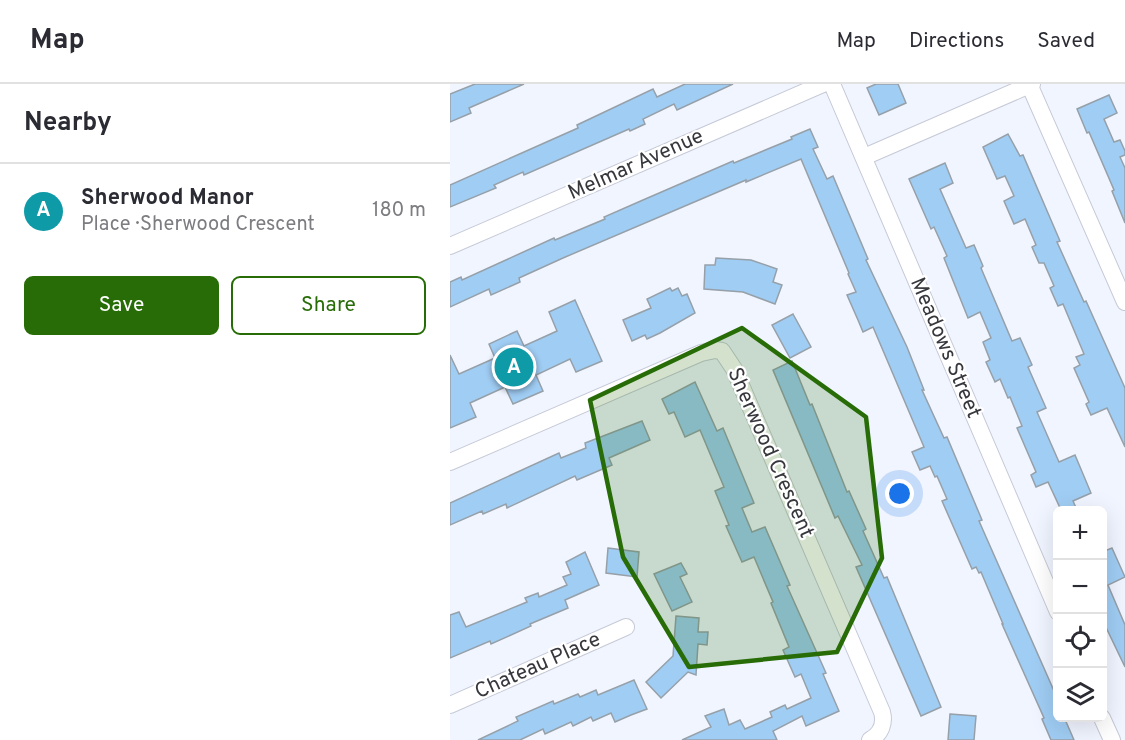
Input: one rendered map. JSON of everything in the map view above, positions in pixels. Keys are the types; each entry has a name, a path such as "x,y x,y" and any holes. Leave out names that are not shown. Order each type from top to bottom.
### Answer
{"street":[{"name":"Melmar Avenue","path":"450,246 823,84"},
{"name":"Meadows Street","path":"832,84 1053,600"},
{"path":"864,157 1030,84 1125,302"},
{"name":"Sherwood Crescent","path":"450,462 701,353 722,351 734,369 882,712 884,719 875,735"},
{"name":"Chateau Place","path":"450,705 626,627"},
{"path":"1104,722 1112,740"}],"highlighted area":[{"path":"742,328 866,417 882,558 837,652 689,667 623,557 590,400"}],"building":[{"path":"475,84 524,84 469,108 471,113 450,122 450,94"},
{"path":"685,84 733,84 677,110 674,104 643,119 645,124 630,131 629,129 524,175 523,172 494,185 496,188 450,207 450,185 578,128 577,125 653,89 657,97"},
{"path":"876,84 898,84 906,103 879,115 867,88"},
{"path":"1109,95 1117,113 1104,119 1114,142 1120,140 1125,151 1125,155 1120,157 1125,168 1125,223 1112,191 1114,190 1077,109"},
{"path":"810,129 818,147 813,149 827,179 833,176 868,259 866,260 907,347 924,390 922,390 944,438 947,437 982,520 979,521 1053,689 1053,722 1066,722 1074,740 1051,740 1042,719 1044,718 981,572 979,573 976,567 972,569 942,501 947,499 937,476 935,477 930,466 920,470 912,452 924,447 873,327 863,332 847,295 856,292 801,159 563,258 519,278 520,282 491,295 489,289 450,307 450,282 461,277 462,280 733,161 734,163 792,139 791,137"},
{"path":"1008,134 1020,156 1023,155 1060,241 1057,242 1125,388 1125,447 1107,408 1091,415 1086,404 1089,402 1074,368 1080,365 1076,357 1084,354 1063,304 1058,306 1050,288 1054,286 1044,263 1039,263 1032,247 1036,245 1025,219 1014,224 1004,201 1014,196 1005,176 997,179 983,147"},
{"path":"945,163 953,183 940,189 966,248 974,245 983,266 981,268 1012,341 1020,338 1032,365 1028,367 1046,408 1037,412 1059,462 1075,455 1091,493 1073,501 1075,506 1059,506 1048,482 1036,487 1031,475 1036,472 1017,428 1022,426 1000,379 995,382 986,362 990,360 983,342 991,338 980,312 968,318 944,258 947,256 934,227 931,229 909,179"},
{"path":"716,258 751,260 777,269 773,282 782,285 775,304 743,292 704,289 705,265 715,265"},
{"path":"670,288 672,291 678,288 682,296 687,294 695,313 647,339 645,335 632,341 623,320 651,308 647,299"},
{"path":"575,300 602,361 576,372 570,359 536,375 543,391 513,404 505,387 470,403 476,417 450,428 450,355 459,374 495,358 489,344 517,331 524,346 557,331 549,312"},
{"path":"793,314 811,347 790,358 772,325"},
{"path":"792,361 847,492 849,491 866,529 863,531 884,578 887,577 941,707 921,716 856,567 862,565 838,516 835,518 773,370"},
{"path":"695,382 717,431 723,428 754,503 742,508 752,532 765,527 790,585 787,586 826,673 823,674 839,711 806,726 802,716 773,731 777,740 682,740 711,727 705,716 724,709 729,725 740,720 745,729 772,717 770,712 785,705 787,709 811,698 801,674 795,677 783,650 789,647 754,557 742,562 726,526 729,525 715,491 724,487 700,430 685,437 674,412 669,414 662,399"},
{"path":"642,421 650,440 609,458 612,465 577,480 575,476 507,508 506,504 483,514 482,511 450,525 450,503 559,453 561,458 586,448 585,443"},
{"path":"608,548 639,552 637,577 606,573"},
{"path":"1112,548 1125,577 1108,585 1125,625 1125,667 1107,629 1107,550"},
{"path":"585,552 599,585 565,600 568,608 491,644 490,641 450,658 450,615 459,612 466,627 527,602 525,598 538,593 539,597 567,585 563,577 571,574 566,562"},
{"path":"681,563 687,574 680,577 692,602 672,611 654,574"},
{"path":"676,616 699,618 698,632 708,632 707,645 698,644 696,675 688,672 661,698 646,682 673,656"},
{"path":"634,680 647,709 615,722 611,713 593,721 591,717 573,726 571,722 545,734 543,729 520,740 478,740 518,721 516,717 553,701 554,704 578,694 580,697 596,690 598,695"},
{"path":"950,714 976,716 974,740 948,740"}],"place":[{"name":"Sherwood Manor","path":"514,367"}]}
